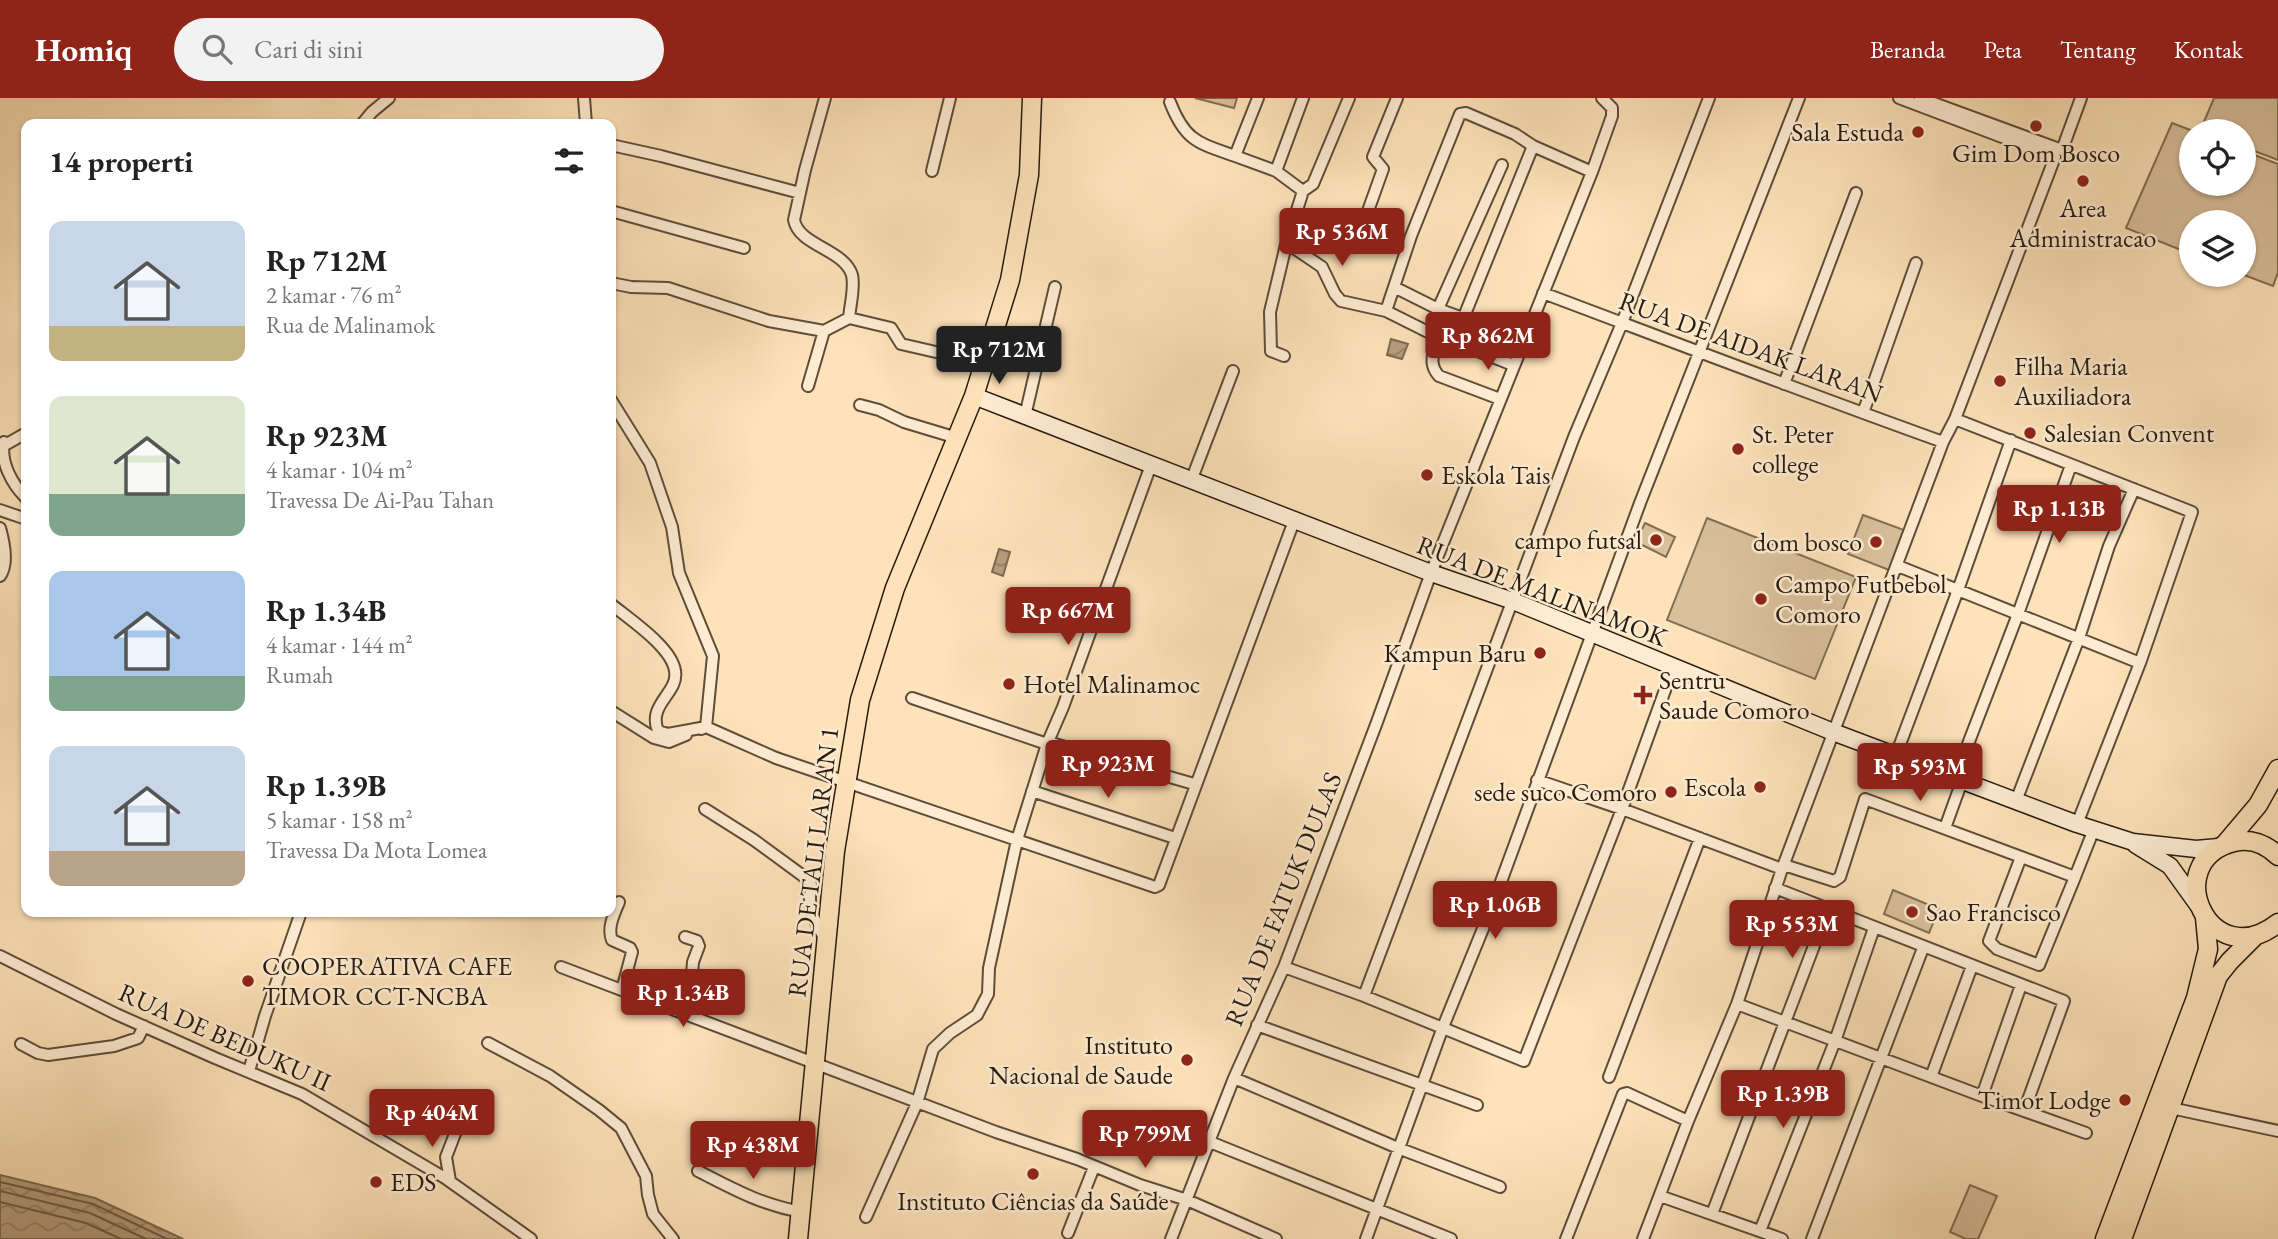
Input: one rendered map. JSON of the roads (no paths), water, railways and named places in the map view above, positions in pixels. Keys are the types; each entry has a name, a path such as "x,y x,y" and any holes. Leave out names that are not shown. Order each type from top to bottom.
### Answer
{"main road":[{"name":"RUA DE TALI LARAN 1","path":"798,1239 835,851 860,700 891,600 974,396 1010,280 1030,175 1032,98"},
{"path":"2105,1239 2196,998 2207,949 2202,912 2196,892 2201,866 2258,805 2278,769"},
{"path":"2222,846 2238,841 2252,841 2265,845 2278,856"},
{"path":"2202,912 2215,928 2228,935 2241,937 2270,929"},
{"path":"2122,1239 2218,976 2230,961 2270,929"}],"street":[{"path":"366,119 389,98"},
{"path":"584,98 586,119"},
{"path":"825,98 794,220 796,229 802,235 832,254 850,271 852,280 849,318"},
{"path":"932,171 950,98"},
{"path":"1236,156 1258,98"},
{"path":"1276,171 1303,98"},
{"path":"1284,356 1272,351 1270,312 1276,278 1303,191 1313,184 1349,98"},
{"path":"1368,211 1383,169 1373,157 1397,98"},
{"name":"RUA DE FATUK DULAS","path":"1171,1239 1234,1078 1284,967 1431,573 1592,172 1612,116 1612,108 1602,98"},
{"path":"1364,996 1574,437 1622,323 1709,98"},
{"path":"1366,1239 1640,503 1799,98"},
{"path":"1643,1239 1737,1004 1775,888 1833,732 2054,157 1899,98"},
{"path":"1920,98 2062,150 2081,98"},
{"path":"1170,102 1177,120 1196,142 1276,171 1303,191"},
{"path":"1386,312 1411,236 1460,114 1466,113 1515,134 1533,146 1592,172"},
{"path":"616,146 800,193"},
{"path":"1463,319 1533,146"},
{"path":"1438,309 1502,164"},
{"path":"1784,384 1856,192"},
{"path":"616,212 744,248"},
{"path":"1286,245 1322,267 1341,301 1386,312 1436,337 1431,362 1433,370 1439,376 1500,398"},
{"path":"1863,413 1916,263"},
{"path":"616,284 668,288 769,321 824,331 849,318 891,328 901,344 984,363"},
{"path":"1025,416 1055,287"},
{"path":"1394,287 1438,309 1523,340"},
{"name":"RUA DE AIDAK LARAN","path":"1543,293 1943,442"},
{"path":"808,386 824,331"},
{"path":"1475,350 1513,365"},
{"path":"1191,481 1233,371"},
{"name":"RUA DE MALINAMOK","path":"974,396 1294,521 1513,601 1833,732 2077,824 2133,842"},
{"path":"860,405 957,438"},
{"path":"616,408 650,463 672,527 679,573 713,656 706,727"},
{"path":"1955,419 2192,512 2140,663 2077,824"},
{"path":"2,441 5,445 21,436"},
{"path":"1896,755 2011,440"},
{"path":"2,441 2,456 12,481 21,492"},
{"path":"866,1217 917,1102 933,1049 950,1033 977,1015 988,993 989,968 1017,840 1032,791 1151,465"},
{"path":"1945,828 1959,779 2071,465"},
{"path":"2016,801 2079,638 2109,546 2134,489"},
{"path":"0,510 21,517"},
{"path":"616,608 658,643 673,663 676,680 658,708 654,722 658,731 668,734 706,727 776,758 1155,887 1294,521"},
{"path":"0,528 4,546 4,567 0,576"},
{"path":"1898,566 2140,663"},
{"path":"1284,967 1364,996 1524,1061 1622,809 1673,668"},
{"path":"912,698 1048,743 1195,784"},
{"path":"616,714 654,738 669,742 706,727"},
{"path":"1537,780 1783,867 1834,881 1840,877 1865,799 2075,877"},
{"path":"1032,791 1175,838"},
{"path":"705,809 754,840 810,881 812,886 809,901 814,919 827,943"},
{"path":"2021,857 1989,941 1997,949 2039,965 2094,830"},
{"path":"1609,1077 1700,838"},
{"path":"2133,842 2196,849 2222,846"},
{"path":"2133,842 2170,866 2202,912"},
{"path":"1775,888 2064,1001 2024,1111"},
{"path":"616,910 619,902"},
{"path":"1712,1214 1828,909"},
{"path":"249,1071 299,917"},
{"path":"613,917 610,936 612,940 630,948 632,952 622,990"},
{"path":"1745,1239 1755,1229 1835,1041 1874,928"},
{"path":"679,1010 688,990 698,946 697,941 685,937"},
{"path":"1812,1239 1923,948"},
{"name":"RUA DE BEDUKU II","path":"0,956 144,1026 302,1094 450,1181 531,1239"},
{"path":"1931,1077 1972,966"},
{"path":"561,967 917,1102 1187,1200 1276,1239"},
{"path":"1982,1096 2021,985"},
{"path":"1737,1004 2086,1133"},
{"path":"1257,1025 1477,1105"},
{"path":"21,1044 37,1053 48,1055 114,1046 138,1038 144,1026"},
{"path":"488,1043 550,1076 621,1128 646,1176 653,1214 673,1239"},
{"path":"1234,1078 1398,1148 1500,1187"},
{"path":"1566,1239 1623,1094 1627,1093 1688,1121"},
{"path":"2171,1108 2278,1131"},
{"path":"450,1181 446,1157 460,1121"},
{"path":"1210,1142 1451,1239"},
{"path":"1068,1233 1094,1167"},
{"path":"698,1171 772,1207 801,1212"},
{"path":"1660,1196 1782,1239"}],"water":[{"path":"1391,339 1408,344 1402,359 1387,355"},
{"path":"999,549 1010,552 1003,576 992,572"},
{"path":"0,1175 95,1198 183,1239 0,1239"}],"place":[{"name":"Gim Dom Bosco","path":"2036,126"},
{"name":"Sala Estuda","path":"1918,132"},
{"name":"Area Administracao","path":"2083,181"},
{"name":"Filha Maria Auxiliadora","path":"2000,381"},
{"name":"Salesian Convent","path":"2030,433"},
{"name":"St. Peter college","path":"1738,449"},
{"name":"Eskola Tais","path":"1427,475"},
{"name":"campo futsal","path":"1656,540"},
{"name":"dom bosco","path":"1876,542"},
{"name":"Campo Futbebol Comoro","path":"1761,599"},
{"name":"Kampun Baru","path":"1540,653"},
{"name":"Hotel Malinamoc","path":"1009,684"},
{"name":"Sentru Saude Comoro","path":"1643,695"},
{"name":"Escola","path":"1760,787"},
{"name":"sede suco Comoro","path":"1671,792"},
{"name":"Sao Francisco","path":"1912,912"},
{"name":"COOPERATIVA CAFE TIMOR CCT-NCBA","path":"248,981"},
{"name":"Instituto Nacional de Saude","path":"1187,1060"},
{"name":"Timor Lodge","path":"2125,1100"},
{"name":"Instituto Ciências da Saúde","path":"1033,1174"},
{"name":"EDS","path":"376,1182"}]}
